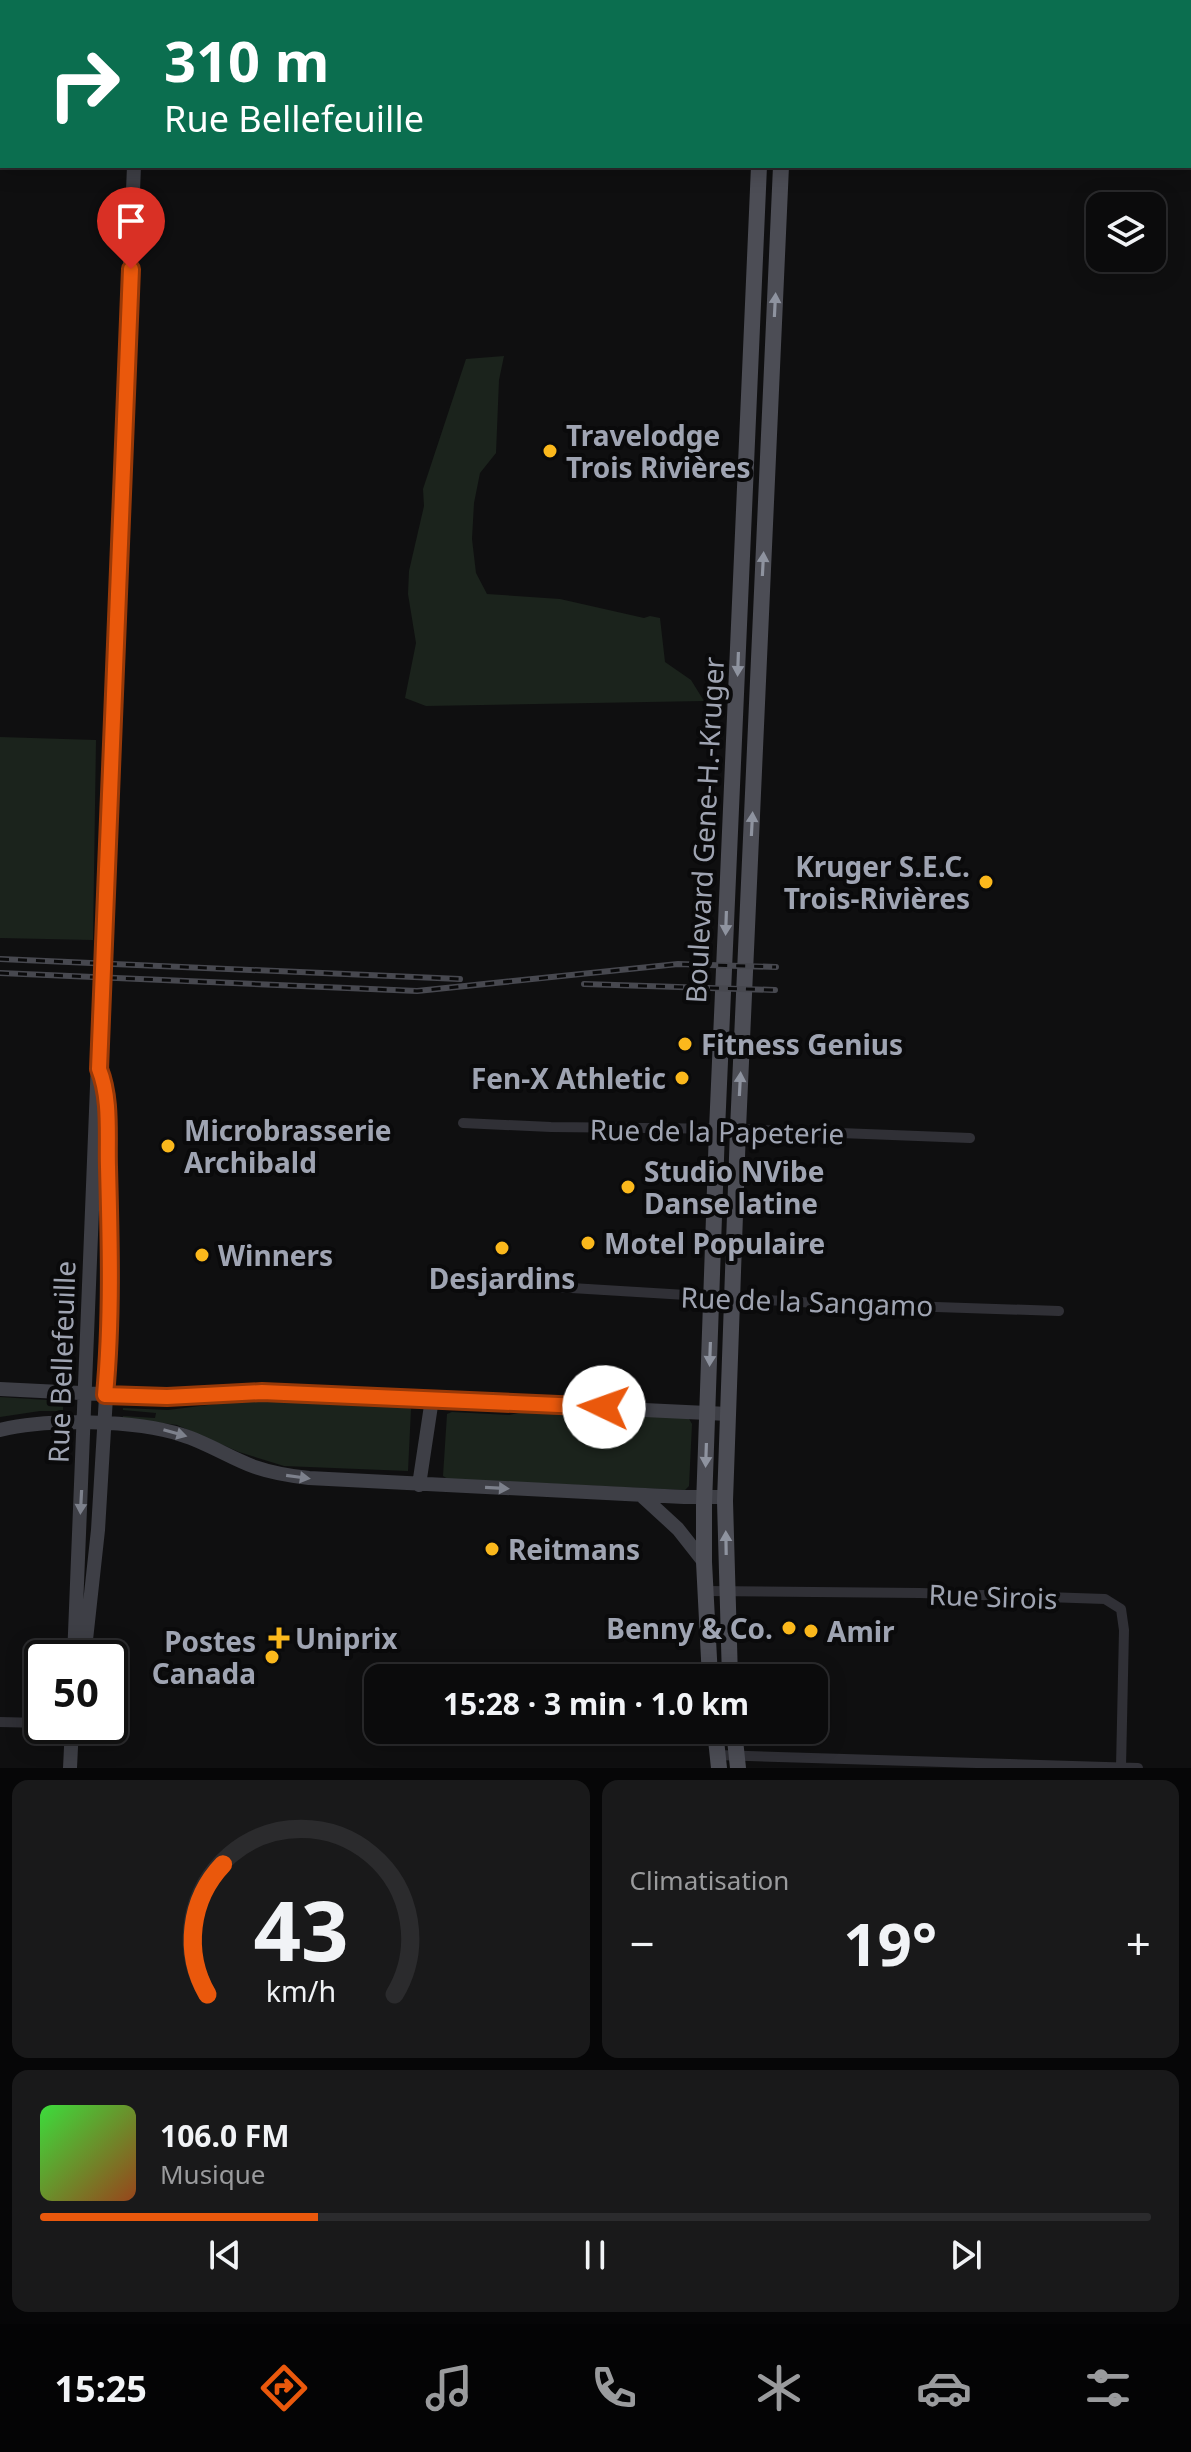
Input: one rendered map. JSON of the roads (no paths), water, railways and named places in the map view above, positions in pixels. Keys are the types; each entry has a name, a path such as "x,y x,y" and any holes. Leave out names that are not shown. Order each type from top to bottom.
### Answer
{"main road":[{"name":"Boulevard Gene-H.-Kruger","path":"709,1664 704,1562 717,1130 759,168"},
{"name":"Boulevard Gene-H.-Kruger","path":"730,1664 726,1497 728,1414 781,168"}],"street":[{"name":"Rue Bellefeuille","path":"75,1640 134,168"},
{"path":"757,225 778,226"},
{"name":"Rue Bellefeuille","path":"86,1640 98,1530 110,1277 106,1095 99,1069"},
{"name":"Rue de la Papeterie","path":"463,1123 970,1138"},
{"name":"Rue de la Sangamo","path":"555,1287 733,1298 1059,1311"},
{"path":"0,1389 175,1397 248,1391 728,1414"},
{"path":"419,1485 432,1399"},
{"path":"0,1430 33,1424 102,1424 173,1432 255,1467 287,1475 419,1485 726,1497"},
{"path":"641,1495 678,1529 704,1562"},
{"name":"Rue Sirois","path":"705,1591 1105,1599 1121,1609 1124,1630 1121,1767"},
{"path":"0,1722 24,1723"},
{"path":"70,1768 71,1744"},
{"path":"718,1762 1138,1768"}],"railway":[{"path":"0,959 460,979"},
{"path":"0,973 417,991 678,964 776,967"},
{"path":"584,984 775,990"}],"place":[{"name":"Travelodge Trois Rivières","path":"550,451"},
{"name":"Kruger S.E.C. Trois-Rivières","path":"986,882"},
{"name":"Fitness Genius","path":"685,1044"},
{"name":"Fen-X Athletic","path":"682,1078"},
{"name":"Microbrasserie Archibald","path":"168,1146"},
{"name":"Studio NVibe Danse latine","path":"628,1187"},
{"name":"Motel Populaire","path":"588,1243"},
{"name":"Desjardins","path":"502,1248"},
{"name":"Winners","path":"202,1255"},
{"name":"Reitmans","path":"492,1549"},
{"name":"Benny & Co.","path":"789,1628"},
{"name":"Amir","path":"811,1631"},
{"name":"Uniprix","path":"279,1638"},
{"name":"Postes Canada","path":"272,1657"}]}
